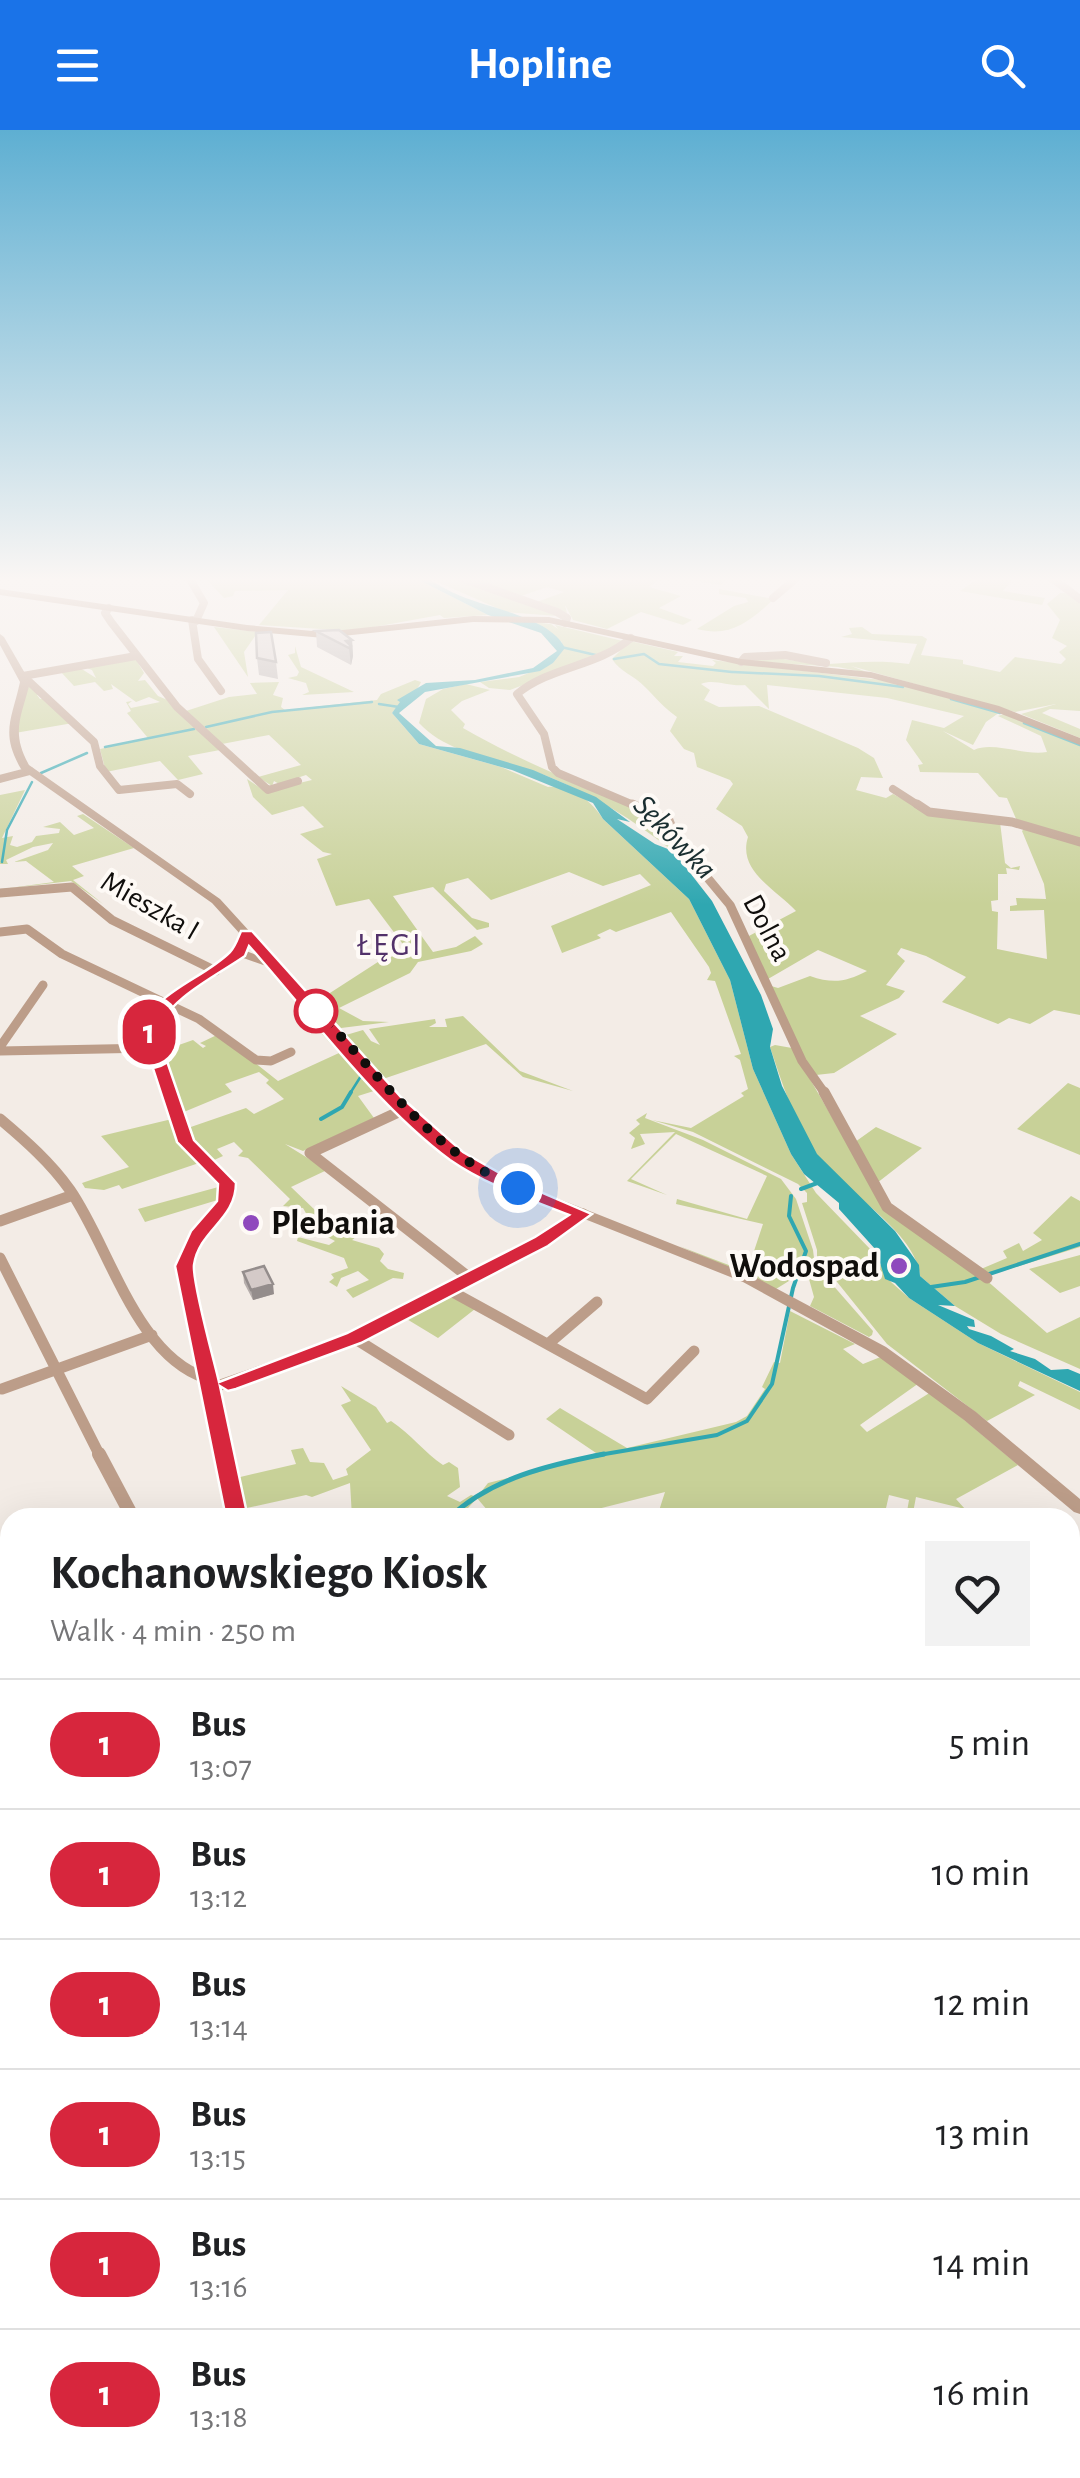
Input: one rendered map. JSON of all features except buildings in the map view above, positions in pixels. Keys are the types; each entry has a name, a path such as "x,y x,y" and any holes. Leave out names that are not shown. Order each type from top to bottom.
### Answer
{"main road":[{"path":"911,686 995,708 1080,742"}],"street":[{"path":"25,686 8,728 16,754 30,771 184,875 216,901 243,945 272,964"},
{"path":"33,686 94,742 100,766 119,790 177,784 190,794"},
{"path":"160,686 177,707 268,790 298,781"},
{"path":"217,686 221,691"},
{"name":"Dolna","path":"529,686 516,694 544,734 552,767 567,778 669,820 678,841 730,906 802,1061 832,1105 886,1207 987,1278"},
{"path":"0,779 30,771"},
{"path":"893,789 929,812 1012,822 1080,842"},
{"name":"Mieszka I","path":"0,893 64,885 112,920 216,971"},
{"path":"0,932 28,930 62,954 170,1002 256,1060 272,1062 291,1052"},
{"path":"235,1508 184,1266 198,1235 226,1202 227,1183 186,1142 149,1032 153,1020 170,1002 216,971 243,945 259,946 405,1110 456,1156 583,1214 715,1265 881,1351 970,1416 1080,1508"},
{"path":"0,1049 43,984"},
{"path":"0,1049 153,1048"},
{"path":"405,1110 310,1153 471,1279"},
{"path":"0,1119 46,1158 73,1195 152,1335 177,1366 207,1384 354,1338 569,1226 583,1214"},
{"path":"0,1221 73,1195"},
{"path":"0,1258 128,1508"},
{"path":"448,1290 647,1399 694,1352"},
{"path":"548,1344 597,1302"},
{"path":"2,1388 152,1335"},
{"path":"354,1338 509,1435"}],"green space":[{"path":"27,686 33,686 41,692 37,695 40,699 46,698 73,723 15,733"},
{"path":"113,686 150,686 220,750 188,756 203,774 178,780 160,761 106,772 100,749 148,738 127,713 131,711 126,702 132,701 128,704 131,708 160,702 149,697 136,702"},
{"path":"252,686 277,686 273,695 283,698 281,707 285,710 377,700 381,694 401,686 419,686 392,713 419,744 501,767 580,796 689,899 730,980 753,1069 791,1154 816,1193 873,1252 891,1282 909,1298 978,1343 1080,1392 1080,1410 1020,1381 1018,1386 1035,1395 987,1421 887,1344 825,1267 817,1264 817,1250 802,1203 807,1202 807,1193 798,1184 693,1132 652,1120 691,1128 744,1096 741,1093 748,1089 740,1060 734,1056 741,1054 715,981 707,980 709,967 671,912 616,932 610,929 597,935 601,938 562,953 551,926 651,885 640,874 603,886 569,872 491,900 468,878 446,884 444,891 472,918 489,923 489,927 477,930 433,887 393,896 433,952 456,947 475,936 483,944 471,951 418,962 410,973 339,1008 363,1021 389,1022 341,1028 316,1002 381,960 408,951 369,899 336,906 317,859 332,854 323,852 300,834 324,827 303,806 272,815 253,797 247,779 265,791 312,780 306,775 279,784 274,781 272,786 258,777 301,765 269,735 222,744 186,711 229,697 257,694"},
{"path":"307,686 340,686 354,692 302,695 309,692"},
{"path":"472,686 490,690 451,710 465,724 463,728 536,765 664,818 679,848 673,851 580,791 531,770 462,750 432,734 419,723 426,699 443,689"},
{"path":"485,686 522,686 510,690"},
{"path":"644,686 703,686 710,690 704,700 719,707 759,706 874,758 883,778 861,777 856,790 886,798 893,794 922,810 1000,822 1005,863 1011,868 1020,866 1019,870 1006,868 1007,874 998,874 998,900 991,901 992,911 998,912 997,949 1047,959 1044,910 1010,911 1010,906 1017,905 1016,898 1046,899 1044,884 1022,831 1026,827 1080,843 1080,1015 1054,1010 1030,1024 1009,1018 998,1024 942,1002 966,977 901,948 897,954 905,961 886,985 905,991 899,998 860,1016 897,1034 834,1073 816,1075 805,1061 771,986 778,988 810,976 839,981 867,971 818,950 768,979 747,937 796,911 753,870 746,849 748,837 742,826 716,809 733,784 697,767 694,753 684,749 670,731 677,717"},
{"path":"746,686 767,686 769,709"},
{"path":"772,686 903,686 1000,712 986,722 973,745 943,731 974,750 990,747 1047,752 1041,736 998,716 1004,714 1080,745 1080,841 1017,821 1007,798 999,797 978,773 920,772 918,765 923,764 906,740 912,720 944,728 964,716 887,698"},
{"path":"921,686 1080,686 1080,711 1050,709 1042,713 1080,729 1080,738 1021,714 1056,704 1015,712"},
{"path":"25,790 2,838 13,836 10,845 17,847 32,842 36,836 59,833 60,829 43,827 60,822 74,835 94,828 77,816 83,814 134,848 72,866 84,876 73,880 103,904 71,881 2,889 54,882 26,861 14,862 48,850 53,843 33,847 6,860 8,864 0,864 0,795"},
{"path":"463,1016 520,1071 573,1091 523,1077 486,1044 383,1079 346,1035 363,1030 380,1045 369,1029 435,1019 436,1023 429,1027 447,1027 445,1019"},
{"path":"318,1021 377,1090 358,1096 374,1118 303,1151 285,1144 327,1170 291,1187 317,1212 322,1212 332,1226 364,1231 352,1240 379,1248 384,1254 380,1261 388,1269 404,1273 403,1279 393,1278 353,1298 346,1290 369,1280 358,1271 341,1278 337,1287 329,1282 334,1278 331,1274 348,1268 344,1258 297,1241 298,1237 329,1245 335,1241 316,1231 303,1208 283,1206 290,1199 248,1158 238,1156 243,1151 234,1142 217,1149 223,1156 212,1161 191,1144 185,1129 246,1108 254,1114 284,1099 259,1072 225,1084 232,1092 179,1114 159,1052 193,1040 203,1048 206,1046 200,1043 219,1034 278,1081 339,1053 313,1024"},
{"path":"770,1047 792,1048 884,1207 977,1272 1047,1333 1080,1317 1080,1369 1001,1334 955,1306 920,1276 906,1243 816,1154 784,1088"},
{"path":"1068,1083 1080,1088 1080,1155 1017,1129"},
{"path":"647,1113 645,1118 703,1140 781,1179 796,1199 813,1250 814,1258 805,1271 776,1289 679,1246 747,1272 763,1224 676,1204 677,1199 747,1219 767,1176 676,1134 631,1179 667,1195 627,1181 675,1132 640,1134 645,1144 631,1149 635,1138 629,1133 640,1124 636,1120"},
{"path":"172,1119 181,1148 199,1163 122,1189 119,1185 104,1190 85,1188 82,1183 129,1167 101,1136"},
{"path":"876,1127 922,1148 877,1183 855,1142"},
{"path":"222,1186 221,1199 145,1222 138,1209"},
{"path":"1071,1196 1080,1201 1080,1247 990,1275 981,1269 1007,1258 1003,1251 1019,1243 1023,1251 1042,1240 1033,1233"},
{"path":"1080,1255 1080,1286 1060,1293 1029,1269"},
{"path":"817,1267 873,1331 872,1335 869,1337 810,1306 814,1297 809,1279"},
{"path":"448,1295 475,1309 438,1338 405,1318 379,1330"},
{"path":"790,1311 855,1344 843,1349 863,1364 883,1356 919,1383 860,1425 867,1432 931,1392 1018,1465 956,1499 964,1508 916,1497 914,1508 908,1508 909,1500 889,1495 886,1508 660,1508 665,1492 602,1508 485,1508 477,1498 468,1508 351,1508 350,1483 312,1497 242,1508 236,1478 296,1464 291,1450 303,1448 310,1462 324,1463 333,1480 348,1475 346,1469 371,1450 341,1405 351,1401 341,1386 376,1407 387,1423 398,1426 443,1465 449,1462 458,1468 460,1487 447,1496 460,1502 471,1495 477,1497 488,1483 599,1455 546,1419 560,1408 627,1448 747,1416 765,1389 762,1387 774,1362 780,1363"}],"water":[{"path":"422,686 460,686 425,692 399,713 436,746 460,748 533,770 596,797 630,822 617,819 673,851 712,901 761,995 773,1029 770,1047 782,1086 817,1154 895,1231 919,1265 920,1276 955,1306 938,1305 974,1320 975,1327 967,1326 969,1329 1014,1349 1010,1351 1035,1359 1051,1370 1068,1369 1080,1374 1080,1391 978,1343 885,1279 876,1250 839,1209 839,1203 804,1174 791,1154 753,1069 730,980 689,899 603,819 593,803 512,770 419,744 392,713 400,702 397,700"}],"waterway":[{"path":"892,686 903,687"},
{"path":"951,699 1000,713"},
{"path":"206,727 272,712 372,702"},
{"path":"379,704 399,707"},
{"path":"1024,723 1080,745"},
{"path":"105,747 194,729"},
{"path":"41,773 87,753"},
{"path":"2,862 7,830 32,782"},
{"path":"349,1095 361,1076"},
{"path":"321,1119 342,1107 351,1092"},
{"path":"801,1189 820,1182"},
{"path":"602,1454 717,1435 747,1421 772,1384 793,1288 806,1251 789,1216 791,1196"},
{"path":"931,1287 965,1282 1080,1244"},
{"path":"460,1508 502,1483 602,1454"},
{"path":"593,1456 602,1454"}],"bus line":[{"name":"1","path":"228,1384 354,1338 542,1242 583,1214 504,1182 456,1156 395,1100 246,934 245,945 239,952 170,1002 153,1020 149,1032 186,1142 227,1183 226,1202 198,1235 184,1266 235,1508"}],"place":[{"name":"Plebania","path":"251,1223"},
{"name":"Wodospad","path":"899,1266"}],"district":[{"name":"ŁĘGI","path":"390,945"}],"route":[{"path":"316,1011 395,1100 456,1156 518,1188"}],"water label":[{"name":"Sękówka","path":"675,837"}]}
